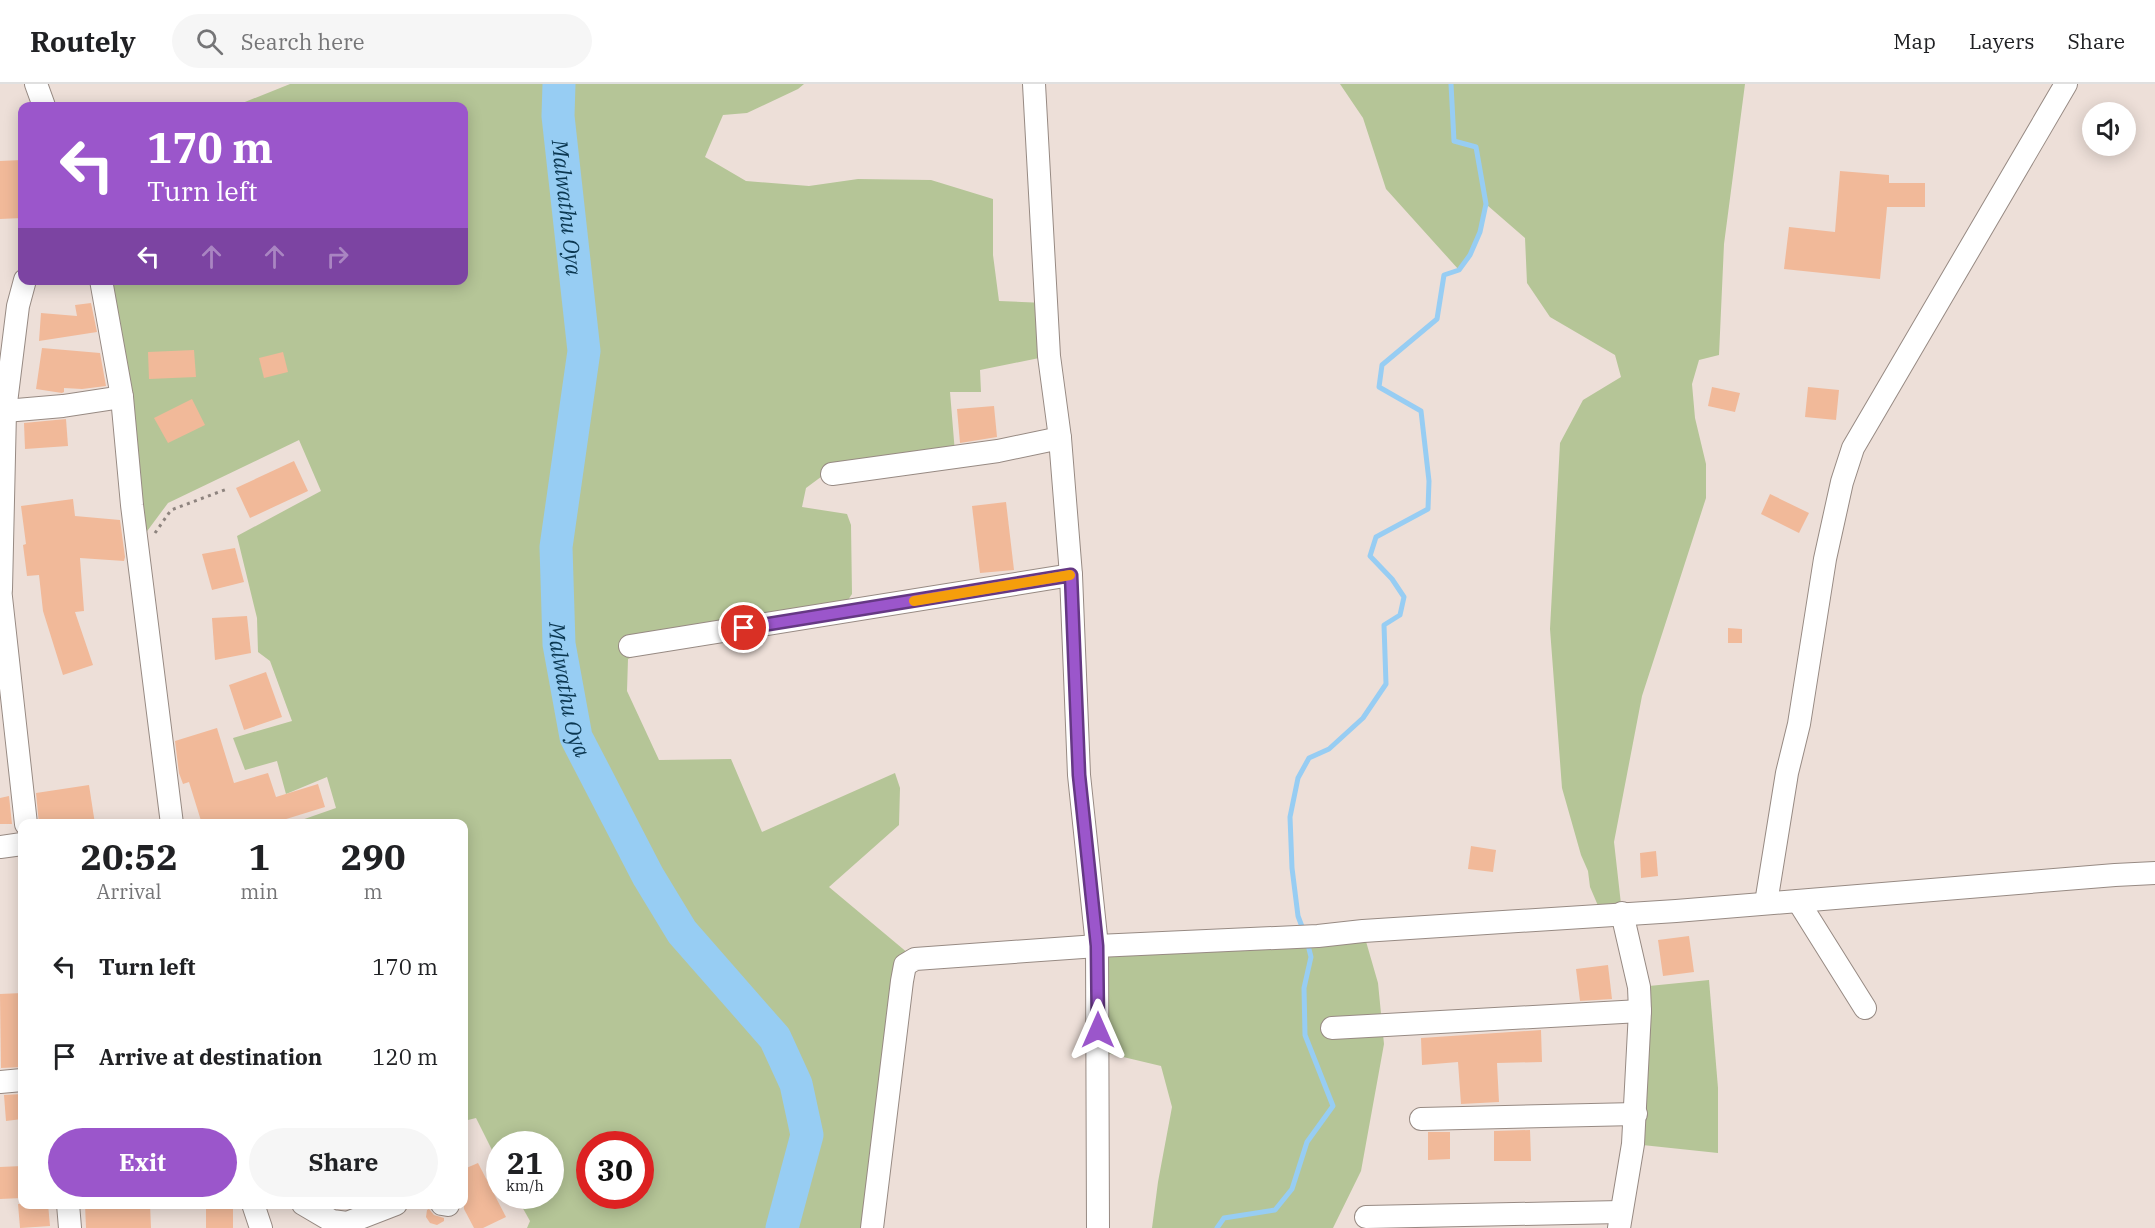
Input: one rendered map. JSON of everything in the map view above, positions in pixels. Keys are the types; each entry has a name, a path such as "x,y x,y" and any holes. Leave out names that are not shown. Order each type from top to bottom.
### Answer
{"street":[{"path":"36,84 43,102"},
{"path":"1034,84 1044,244 1045,303 1049,356 1060,438 1071,575 1079,775 1097,946 1098,1228"},
{"path":"1766,903 1787,773 1799,724 1825,559 1842,482 1853,448 2066,84"},
{"path":"24,285 18,306 5,411 0,588 7,707 25,819"},
{"path":"102,285 122,397 139,558 171,819"},
{"path":"5,411 63,406 122,397"},
{"path":"832,474 999,451 1060,438"},
{"path":"630,646 1071,575"},
{"path":"0,847 18,845"},
{"path":"872,1228 906,965 915,959 1097,946 1318,936 1363,931 1676,911 2155,873"},
{"path":"1798,901 1865,1008"},
{"path":"1366,1217 1620,1220 1636,1113 1640,1011 1639,987 1622,913"},
{"path":"1332,1028 1640,1011"},
{"path":"0,1082 18,1080"},
{"path":"1421,1119 1636,1113"},
{"path":"68,1209 70,1228"},
{"path":"255,1209 261,1228"},
{"path":"312,1209 332,1221 347,1223 383,1209"}],"path":[{"path":"139,558 171,510 227,489"}],"green space":[{"path":"290,84 804,84 747,113 723,115 705,157 746,181 809,186 858,179 931,180 993,199 993,255 999,301 1045,303 1049,356 980,370 981,392 950,392 955,453 829,471 806,488 802,507 847,514 851,525 852,594 844,606 664,644 628,659 627,691 659,760 731,759 762,832 895,773 900,788 899,825 829,887 915,959 870,1228 527,1228 530,1221 523,1209 564,1209 564,1131 486,1131 486,1138 476,1118 468,1120 468,819 304,819 336,808 327,777 286,794 277,761 245,770 233,738 292,721 270,661 258,652 257,618 237,536 321,491 299,440 168,503 142,538 110,285 468,285 468,102 245,102"},
{"path":"1340,84 1745,84 1724,244 1719,355 1699,360 1692,384 1695,418 1706,464 1706,498 1642,696 1614,842 1622,913 1602,915 1590,887 1588,871 1581,855 1562,788 1550,629 1560,443 1583,400 1621,377 1615,355 1550,317 1527,283 1525,238 1487,205 1480,232 1470,255 1459,270 1386,189 1363,118"},
{"path":"1363,931 1378,983 1384,1044 1361,1171 1333,1228 1152,1228 1172,1107 1161,1066 1098,1051 1097,946"},
{"path":"1709,980 1718,1088 1718,1153 1633,1144 1639,987"}],"building":[{"path":"18,160 18,218 0,219 0,161"},
{"path":"1840,171 1889,175 1889,183 1925,183 1925,207 1887,207 1880,279 1784,269 1789,227 1835,232"},
{"path":"91,303 97,332 39,341 41,313 77,316 75,305"},
{"path":"42,348 100,353 106,386 82,389 64,388 62,393 36,389"},
{"path":"194,350 196,377 149,379 148,352"},
{"path":"283,352 288,372 264,378 259,358"},
{"path":"1712,387 1740,393 1735,412 1708,406"},
{"path":"1808,387 1839,390 1836,420 1805,417"},
{"path":"192,399 205,425 168,443 154,418"},
{"path":"994,406 997,437 960,443 957,409"},
{"path":"66,419 68,446 25,449 24,423"},
{"path":"294,461 308,491 250,518 236,488"},
{"path":"1770,494 1809,513 1799,533 1761,514"},
{"path":"73,499 75,516 120,520 125,557 124,561 80,558 84,611 75,612 93,665 63,675 43,611 39,575 27,576 21,506"},
{"path":"1006,502 1014,570 980,573 972,506"},
{"path":"235,548 244,582 212,590 202,554"},
{"path":"247,616 251,653 215,660 212,618"},
{"path":"1728,628 1742,629 1742,643 1728,643"},
{"path":"266,672 282,717 244,730 229,685"},
{"path":"217,728 234,783 268,773 276,797 318,784 325,807 286,819 200,819 189,782 183,784 179,773 175,741"},
{"path":"89,785 94,819 39,819 36,793"},
{"path":"9,796 12,824 0,824 0,798"},
{"path":"1471,846 1496,850 1493,872 1468,869"},
{"path":"1656,851 1658,876 1641,878 1640,853"},
{"path":"1689,936 1694,972 1663,976 1658,940"},
{"path":"1608,965 1612,999 1580,1001 1576,969"},
{"path":"18,993 18,1067 1,1068 0,994"},
{"path":"1541,1030 1542,1062 1497,1063 1499,1102 1461,1104 1458,1062 1422,1065 1421,1038"},
{"path":"18,1094 18,1120 6,1121 4,1095"},
{"path":"1530,1130 1531,1161 1494,1161 1494,1131"},
{"path":"1428,1132 1450,1132 1450,1159 1428,1160"},
{"path":"478,1163 486,1178 486,1209 502,1209 506,1217 483,1228 474,1228 464,1209 468,1209 468,1167"},
{"path":"18,1166 18,1198 0,1199 0,1167"},
{"path":"18,1209 48,1209 50,1226 20,1228"},
{"path":"85,1209 150,1209 151,1228 86,1228"},
{"path":"206,1209 233,1209 233,1228 206,1228"},
{"path":"429,1209 434,1215 444,1218 444,1221 437,1225 430,1223 426,1217"}],"waterway":[{"name":"Malwathu Oya","path":"559,84 558,116 584,351 556,547 559,644 576,737 648,876 682,932 775,1038 796,1084 807,1135 782,1228"},
{"path":"1304,932 1298,916 1292,868 1290,817 1298,778 1309,758 1329,749 1363,718 1386,684 1384,625 1400,615 1404,597 1392,579 1370,556 1376,537 1428,509 1429,481 1421,411 1379,387 1382,365 1437,319 1444,275 1459,270 1470,255 1480,232 1486,204 1476,147 1454,141 1451,84"},
{"path":"1217,1228 1224,1218 1275,1210 1292,1189 1307,1142 1333,1106 1305,1035 1304,988 1311,957 1307,941"}],"slow traffic":[{"path":"914,601 1070,575"}],"route":[{"path":"744,628 1071,575 1079,775 1097,946 1098,1030"}]}
